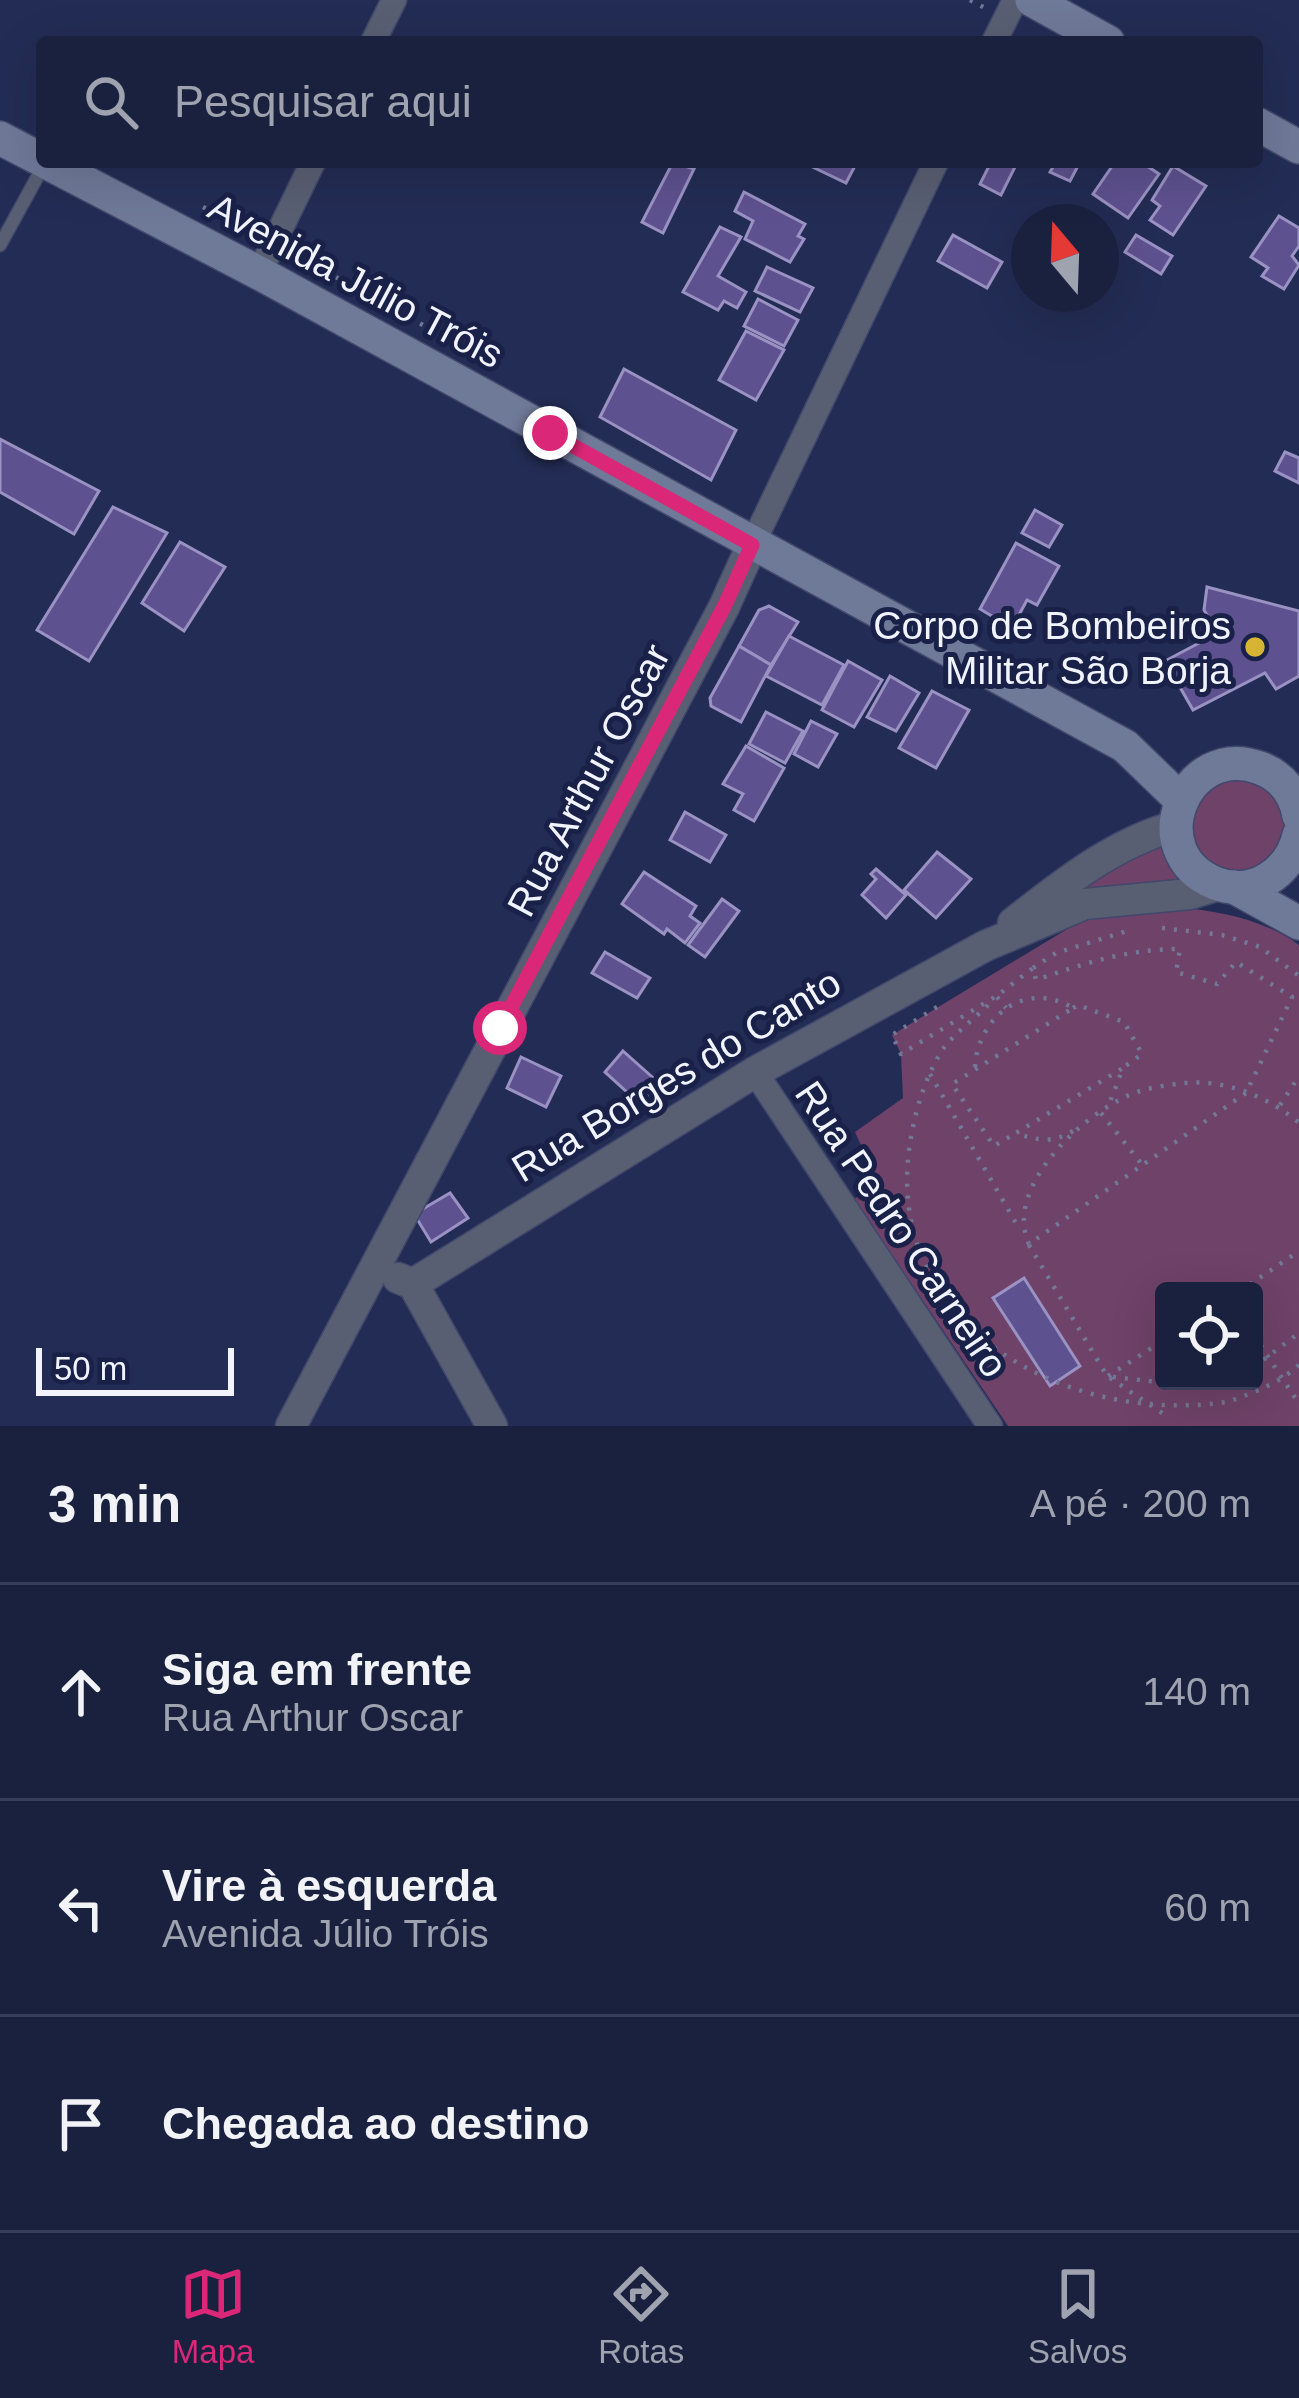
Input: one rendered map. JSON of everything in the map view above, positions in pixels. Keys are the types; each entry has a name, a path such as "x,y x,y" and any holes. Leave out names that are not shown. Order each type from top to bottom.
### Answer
{"main road":[{"path":"1032,0 1097,36"},
{"path":"1263,127 1299,147"},
{"name":"Avenida Júlio Tróis","path":"2,145 36,158"},
{"name":"Avenida Júlio Tróis","path":"57,168 259,273 1125,746 1178,813 1184,856 1193,868 1299,923"},
{"path":"1178,813 1190,786 1217,767 1299,755"},
{"path":"1250,765 1285,785 1299,816"},
{"path":"1227,886 1252,886 1282,869 1299,835"}],"street":[{"path":"376,36 394,0"},
{"path":"997,36 1015,0"},
{"path":"259,273 310,168"},
{"name":"Rua Arthur Oscar","path":"291,1426 724,607 932,168"},
{"name":"Rua Borges do Canto","path":"985,946 1053,892 1178,813"},
{"name":"Rua Borges do Canto","path":"413,1284 754,1072 985,946 1085,904 1190,895 1227,886"},
{"name":"Rua Pedro Carneiro","path":"754,1072 989,1426"},
{"path":"375,1269 413,1284 492,1426"}],"lane":[{"path":"0,245 40,168"}],"path":[{"path":"1148,929 1168,927 1241,941 1260,947 1299,976"},
{"path":"963,1331 928,1272 908,1207 910,1139 930,1074 945,1046 1033,968 1056,953 1127,931"},
{"path":"1029,1244 1246,1093 1292,997 1236,962 1217,984 1176,972 1180,949 1090,959 1036,980 1033,968"},
{"path":"949,1000 892,1035 901,1054 998,995"},
{"path":"998,995 1006,1008"},
{"path":"975,1067 981,1035 1006,1008 1044,998 1073,1008"},
{"path":"1078,1005 1124,1022 1142,1054 994,1146 952,1084 975,1067 1078,1005"},
{"path":"1108,1107 1123,1068"},
{"path":"930,1074 1107,1376 1166,1416 1143,1416"},
{"path":"1280,1106 1299,1076"},
{"path":"1016,1133 1044,1141 1058,1139 1139,1091 1185,1083 1208,1083 1246,1093 1280,1106 1299,1123"},
{"path":"1101,1113 1144,1167"},
{"path":"1029,1244 1023,1220 1035,1180 1061,1144 1089,1121"},
{"path":"1253,1282 1299,1251"},
{"path":"1263,1362 1299,1333"},
{"path":"1107,1376 1155,1346"},
{"path":"1263,1348 1299,1404"},
{"path":"1186,1413 1283,1380 1299,1365"},
{"path":"1107,1376 1155,1381"}],"shaded area":[{"path":"1239,777 1272,791 1286,824 1272,857 1239,871 1206,857 1192,824 1206,791"},
{"path":"1158,842 1168,863 1185,881 1083,889"},
{"path":"1181,907 1257,923 1299,945 1299,1426 1008,1426 854,1199 879,1184 855,1132 903,1098 901,1054 892,1035 1074,925 1099,916"}],"building":[{"path":"670,168 694,169 663,233 642,222"},
{"path":"815,168 854,168 846,183"},
{"path":"988,168 1014,168 1001,195 980,184"},
{"path":"1052,168 1077,168 1070,181 1050,172"},
{"path":"1111,168 1150,168 1159,174 1128,218 1119,212 1119,204 1108,204 1093,194"},
{"path":"1172,168 1206,186 1173,235 1150,220 1160,206 1152,200"},
{"path":"744,192 805,224 798,236 804,239 790,262 745,239 753,221 735,211"},
{"path":"1279,216 1299,228 1299,246 1292,256 1299,265 1284,289 1262,276 1268,268 1251,257"},
{"path":"720,227 741,237 718,276 746,292 737,308 724,301 718,310 683,292"},
{"path":"953,235 1002,262 987,288 938,261"},
{"path":"1136,235 1172,256 1161,274 1125,252"},
{"path":"767,267 813,288 800,312 755,291"},
{"path":"758,299 798,320 784,346 744,326"},
{"path":"746,331 784,350 756,400 719,380"},
{"path":"624,369 736,430 711,480 600,417"},
{"path":"0,439 99,491 74,534 0,492"},
{"path":"1285,452 1299,458 1299,483 1275,471"},
{"path":"113,507 167,533 89,661 37,630"},
{"path":"1035,510 1062,525 1049,547 1022,533"},
{"path":"180,542 225,567 184,631 142,603"},
{"path":"1016,543 1059,566 1037,605 1027,600 1012,628 980,609"},
{"path":"1207,587 1299,611 1299,676 1276,689 1265,673 1193,710 1165,661 1218,633 1204,610"},
{"path":"769,606 798,622 771,665 739,646 759,610"},
{"path":"789,636 844,665 822,705 766,676"},
{"path":"739,646 771,665 741,722 711,706 710,698"},
{"path":"848,661 882,680 854,727 822,710"},
{"path":"890,676 919,693 896,731 867,717"},
{"path":"932,691 969,710 936,768 899,748"},
{"path":"766,712 803,731 785,763 749,744"},
{"path":"811,721 837,734 818,767 794,754"},
{"path":"746,746 784,768 754,821 734,810 743,794 723,784"},
{"path":"685,812 726,835 710,862 670,840"},
{"path":"937,852 971,879 936,918 904,890"},
{"path":"876,869 906,895 886,918 862,895 876,879 871,874"},
{"path":"644,872 696,906 690,916 700,923 685,943 622,904"},
{"path":"722,899 739,911 705,957 688,945"},
{"path":"605,952 650,978 637,998 592,973"},
{"path":"623,1051 659,1083 640,1104 605,1072"},
{"path":"521,1057 561,1076 546,1107 507,1088"},
{"path":"450,1193 468,1218 431,1242 417,1219 421,1210"},
{"path":"1024,1278 1080,1366 1050,1386 993,1298"}],"place":[{"name":"Corpo de Bombeiros Militar São Borja","path":"1255,647"}],"route":[{"path":"500,1028 724,607 752,545 550,433"}]}
